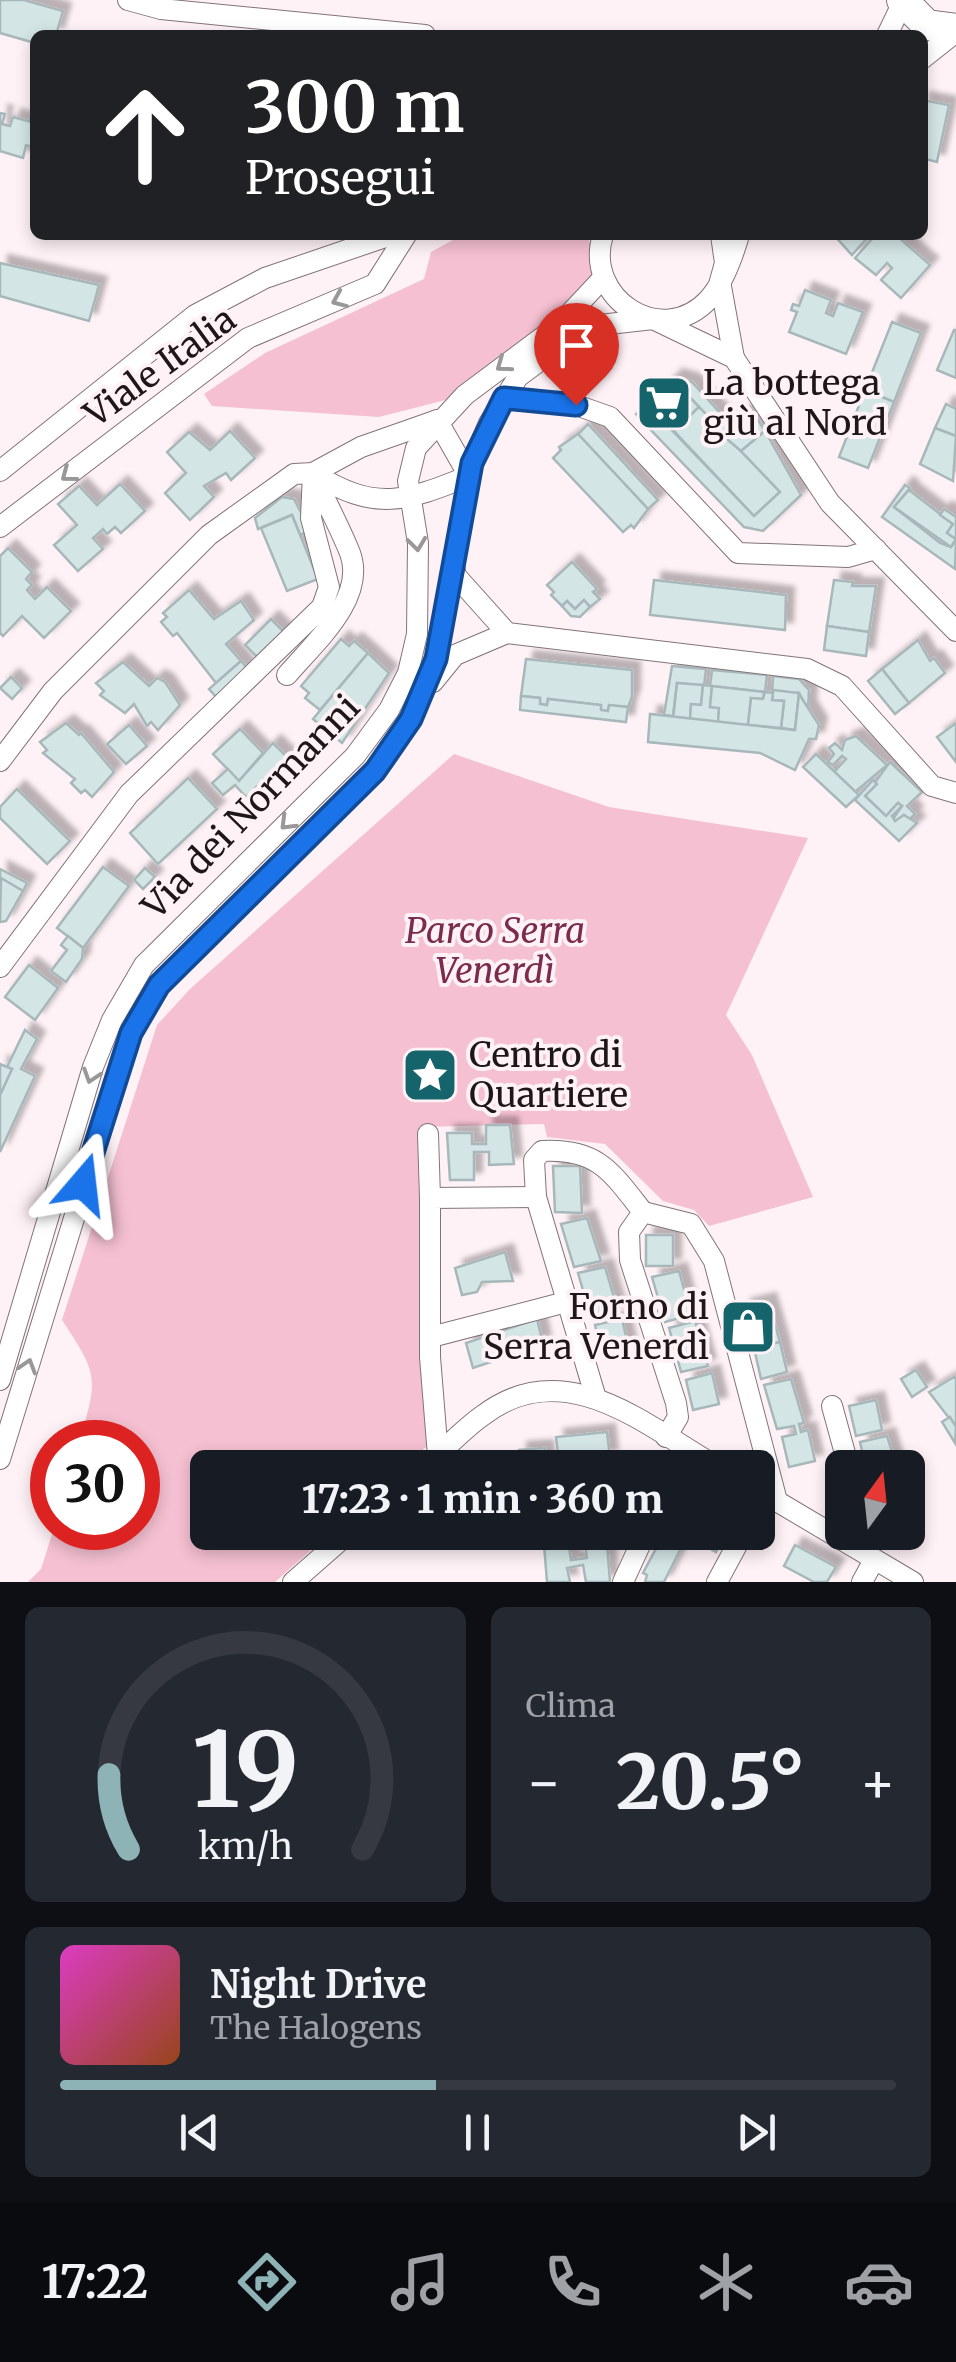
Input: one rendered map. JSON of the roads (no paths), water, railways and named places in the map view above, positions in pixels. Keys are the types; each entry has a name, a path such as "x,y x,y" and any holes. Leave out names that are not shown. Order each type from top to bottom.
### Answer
{"main road":[{"path":"902,1 927,26 956,30"}],"street":[{"path":"128,0 161,8 376,30"},
{"path":"889,30 902,1"},
{"path":"928,54 956,30"},
{"name":"Viale Italia","path":"0,471 195,315 266,278 376,240"},
{"name":"Viale Italia","path":"0,526 248,338 375,284 403,240"},
{"path":"589,240 620,304 734,358"},
{"path":"600,268 603,240"},
{"path":"722,240 725,263 720,281 734,358 830,503 956,631"},
{"path":"720,281 737,240"},
{"name":"Via dei Normanni","path":"0,1380 93,1066 112,1020 144,966 371,738 408,672 418,634 420,584 408,481 416,448 437,420 487,376 560,324 600,268"},
{"name":"Via dei Normanni","path":"0,1460 131,1033 159,985 375,771 426,691 436,659 469,476 488,423 518,377 568,340 600,325 693,312 720,281"},
{"path":"504,398 576,405 610,417 738,552 848,557 876,549"},
{"path":"0,761 53,691 210,534 294,474 314,473 386,501 410,500 469,476 437,420 361,447 314,473"},
{"path":"286,675 346,603 350,584 352,557 314,473"},
{"path":"0,967 130,794 322,607 329,587 311,518 314,473"},
{"path":"452,554 456,576 506,634"},
{"path":"426,691 456,656 506,634 808,668 842,686 932,786 956,793"},
{"path":"428,1134 431,1450"},
{"path":"595,1395 570,1301 536,1198 534,1160 542,1151 571,1150 594,1158 616,1177 643,1212 691,1224 714,1262 754,1450"},
{"path":"430,1198 536,1198"},
{"path":"643,1212 629,1232 630,1260 676,1403 678,1416 666,1437"},
{"path":"430,1337 570,1301"},
{"path":"446,1450 506,1400 552,1390 595,1395 666,1437 676,1450"},
{"path":"832,1406 844,1450"},
{"path":"775,1503 825,1528"},
{"path":"300,1580 331,1550"},
{"path":"623,1582 638,1550"},
{"path":"717,1582 734,1550"},
{"path":"862,1582 865,1550"},
{"path":"869,1550 913,1582"}],"place":[{"name":"La bottega giù al Nord","path":"664,403"},
{"name":"Centro di Quartiere","path":"430,1075"},
{"name":"Forno di Serra Venerdì","path":"748,1327"}],"park label":[{"name":"Parco Serra Venerdì","path":"495,951"}]}
